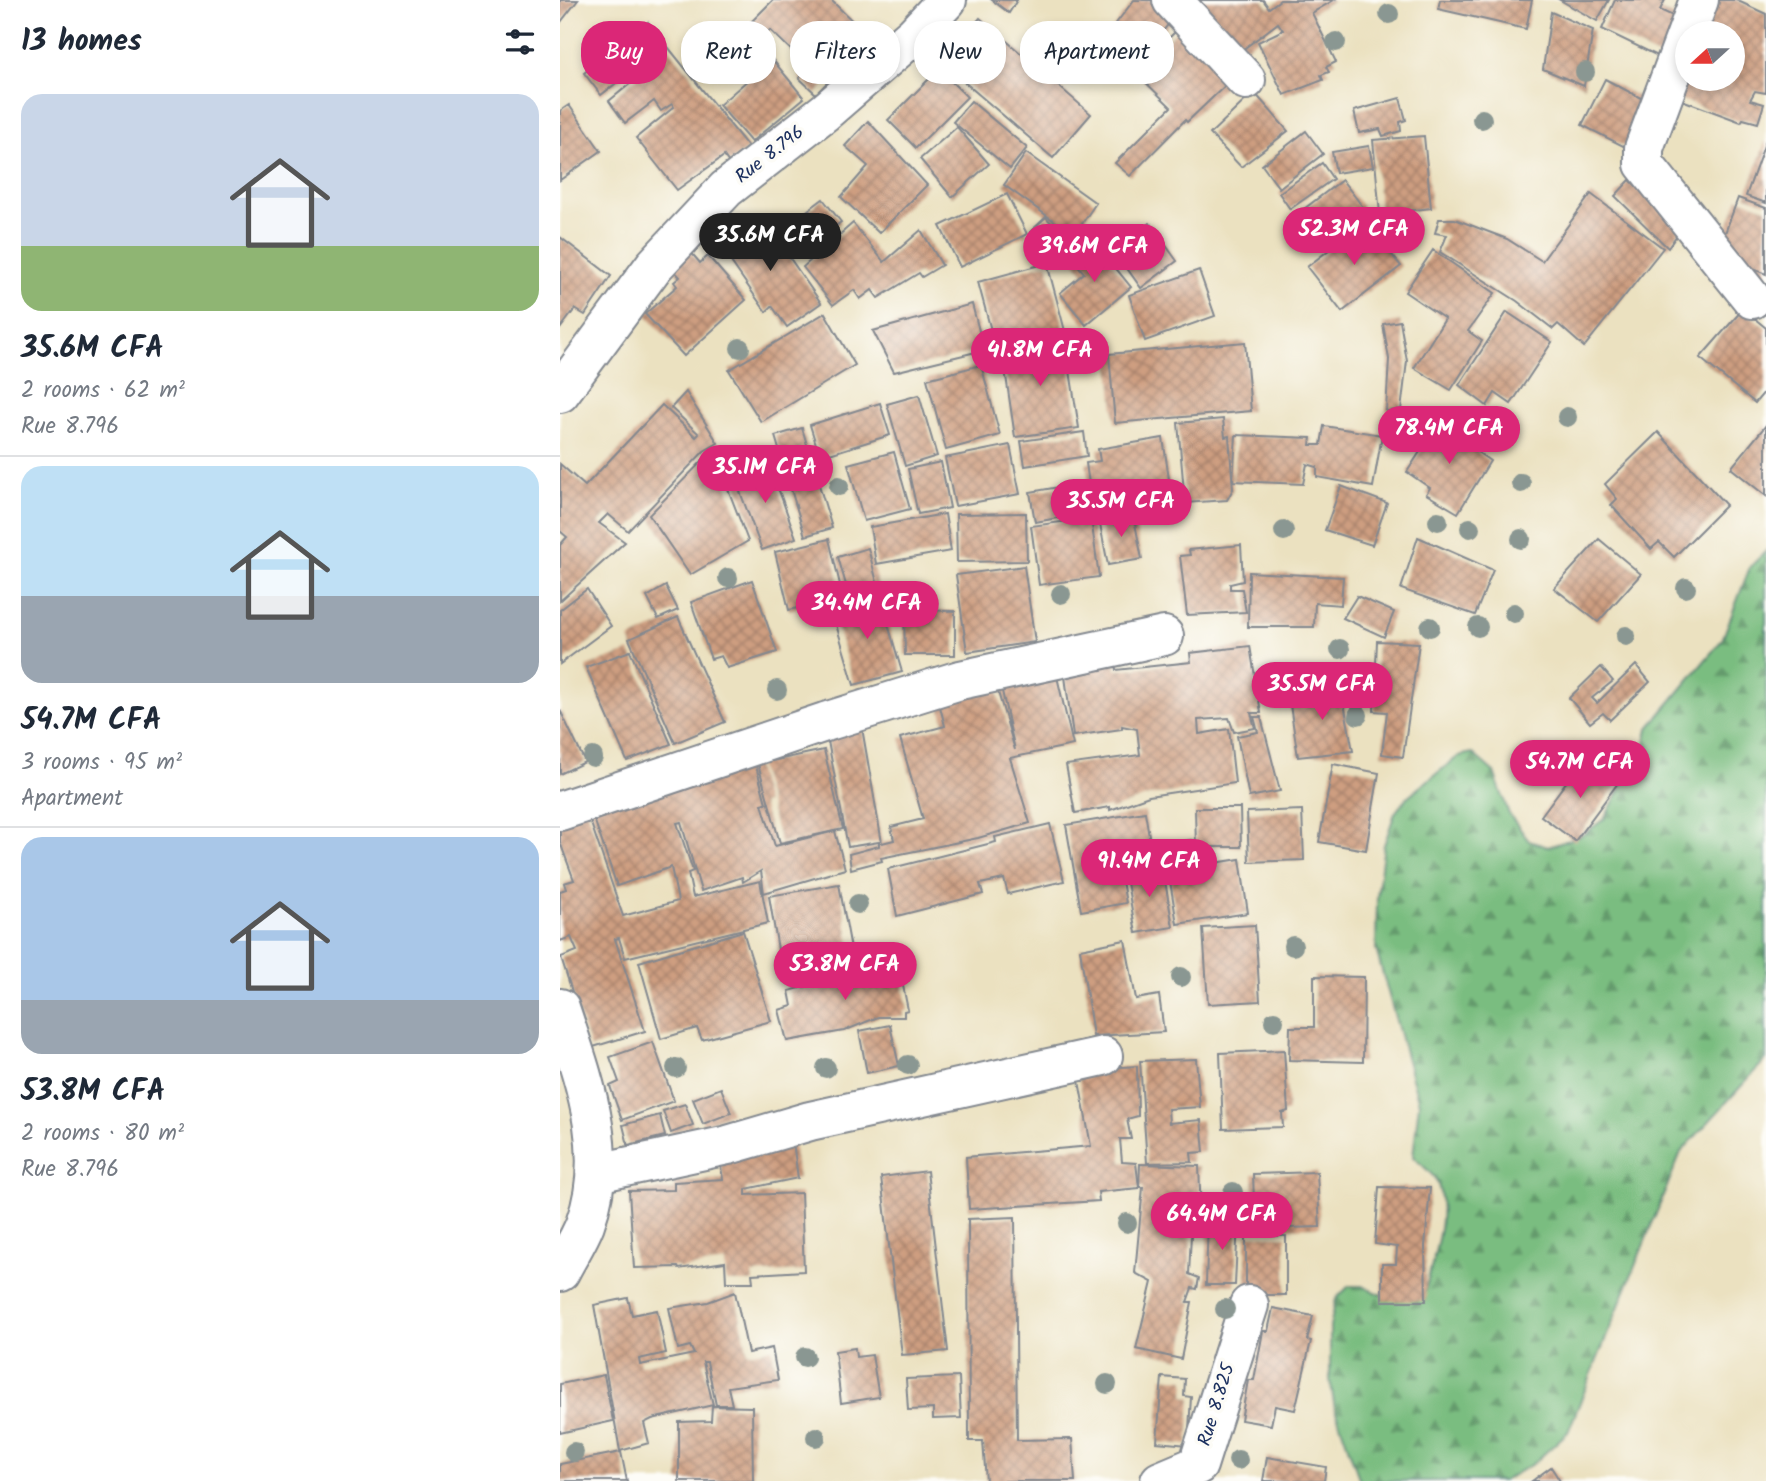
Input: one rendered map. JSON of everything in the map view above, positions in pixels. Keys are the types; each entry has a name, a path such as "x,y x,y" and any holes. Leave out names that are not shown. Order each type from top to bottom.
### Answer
{"street":[{"name":"Rue 8.796","path":"560,393 654,266 726,189 825,113 915,34 947,0"},
{"path":"1172,0 1246,80"},
{"path":"1699,0 1644,148 1644,164 1752,299"},
{"path":"560,811 825,722 960,680 1164,636"},
{"path":"560,1008 591,1103 597,1172 585,1224 560,1272"},
{"path":"597,1172 727,1145 810,1121 1103,1056"},
{"name":"Rue 8.825","path":"1160,1481 1198,1465 1249,1305"}],"green space":[{"path":"1766,551 1766,1059 1681,1152 1568,1432 1534,1463 1503,1481 1360,1481 1335,1409 1330,1379 1330,1326 1336,1299 1349,1286 1362,1286 1396,1301 1425,1292 1436,1251 1442,1206 1436,1180 1413,1157 1419,1103 1376,949 1377,897 1384,845 1395,813 1407,797 1459,756 1472,753 1494,772 1509,814 1529,841 1548,847 1581,836 1604,819 1644,747 1648,729 1722,640 1750,567"}],"building":[{"path":"560,0 578,0 560,23"},
{"path":"773,0 831,0 853,21 790,21 790,49 776,36 776,21 752,21"},
{"path":"992,0 1017,0 1009,13"},
{"path":"1134,0 1153,0 1174,17 1171,21 1118,21"},
{"path":"1182,0 1263,0 1269,8 1280,0 1334,0 1312,13 1336,62 1326,67 1329,72 1321,75 1323,80 1284,95 1258,42 1283,30 1278,23 1237,54"},
{"path":"1440,0 1532,0 1526,29 1438,9"},
{"path":"1560,0 1609,0 1597,21"},
{"path":"1615,0 1665,0 1660,10 1684,21 1675,21 1675,46 1668,61 1602,29"},
{"path":"1708,0 1736,0 1766,14 1766,93 1755,91 1750,100 1764,104 1758,123 1743,119 1741,122 1671,96 1676,91 1745,91 1745,21 1700,21"},
{"path":"1551,12 1593,30 1584,86 1543,69"},
{"path":"1178,29 1231,80 1187,122 1185,120 1130,176 1115,163 1171,107 1147,84 1174,84 1174,33"},
{"path":"1006,40 1020,53 1020,84 1056,84 1091,114 1053,158 967,84 1006,84"},
{"path":"667,46 681,63 681,84 698,84 749,148 729,163 724,156 677,190 636,138 674,107 672,104 661,111 654,101 625,123 609,101 630,84 667,84"},
{"path":"776,64 804,98 751,142 719,105 743,84 776,84"},
{"path":"1605,79 1652,104 1629,149 1582,125"},
{"path":"592,84 615,84 601,95"},
{"path":"805,84 826,84 816,94"},
{"path":"924,84 954,84 967,97 916,148 888,120"},
{"path":"1254,92 1288,131 1241,167 1210,134"},
{"path":"1400,98 1406,120 1400,122 1401,131 1383,136 1380,129 1359,133 1354,111"},
{"path":"971,101 1027,148 1010,169 953,122"},
{"path":"569,105 601,151 560,180 560,111"},
{"path":"868,121 927,185 879,233 841,197 868,166 845,146"},
{"path":"957,127 989,164 952,197 920,159"},
{"path":"1306,131 1323,154 1279,188 1262,165"},
{"path":"1424,136 1431,208 1380,214 1373,140"},
{"path":"1766,140 1766,203 1746,196"},
{"path":"1369,146 1373,167 1336,173 1332,152"},
{"path":"1026,153 1096,203 1074,235 1004,185"},
{"path":"1322,163 1333,179 1290,209 1279,193"},
{"path":"1342,180 1363,207 1321,240 1300,212"},
{"path":"1630,180 1681,229 1668,248 1615,196"},
{"path":"1007,194 1027,234 960,267 940,226"},
{"path":"1591,194 1663,248 1584,347 1558,324 1553,329 1517,301 1440,252 1447,235 1435,233 1439,219 1455,219 1507,239 1542,261"},
{"path":"1738,198 1766,208 1766,274 1717,255"},
{"path":"823,199 841,222 805,250 787,226"},
{"path":"1046,217 1069,243 1053,258 1030,232"},
{"path":"762,218 821,303 787,327 772,306 766,312 720,246"},
{"path":"1365,222 1401,266 1342,312 1307,267"},
{"path":"853,223 884,262 921,230 942,265 922,277 919,273 878,298 872,290 860,299 854,290 833,305 803,267"},
{"path":"1150,223 1177,261 1141,288 1114,250"},
{"path":"560,237 611,276 585,315 575,309 560,329"},
{"path":"1093,240 1131,287 1086,325 1060,293 1084,273 1072,258"},
{"path":"689,250 700,263 708,256 746,300 684,356 645,314 677,286 674,282 680,277 670,266"},
{"path":"1433,250 1495,293 1468,331 1482,341 1451,390 1414,368 1445,319 1405,292"},
{"path":"1047,263 1065,331 996,349 978,282"},
{"path":"1199,270 1215,316 1145,341 1129,295"},
{"path":"972,304 984,350 894,372 873,331"},
{"path":"1743,309 1766,328 1766,390 1755,403 1700,358"},
{"path":"1507,312 1552,342 1511,404 1495,393 1487,406 1459,385"},
{"path":"825,313 855,365 761,422 729,370"},
{"path":"1400,321 1407,361 1401,410 1386,411 1389,359 1383,324"},
{"path":"1065,339 1079,428 1015,437 1002,349"},
{"path":"1245,342 1251,411 1115,423 1109,354"},
{"path":"981,365 1000,435 946,450 927,379"},
{"path":"686,392 718,443 704,451 628,531 608,514 599,523 625,542 560,601 560,545 567,537 560,531 560,464 585,486 662,405 696,437 699,434 671,408"},
{"path":"919,395 937,456 905,466 887,404"},
{"path":"880,403 890,435 820,457 810,425"},
{"path":"1442,418 1470,437 1466,444 1490,461 1458,513 1426,494 1430,488 1407,472"},
{"path":"1223,419 1225,437 1229,436 1233,489 1227,500 1185,503 1178,423"},
{"path":"1766,425 1766,496 1731,468"},
{"path":"1324,426 1382,435 1373,487 1317,477 1317,467 1307,464 1303,484 1233,481 1236,435 1311,438 1310,445 1321,445"},
{"path":"802,428 832,528 805,536 775,436"},
{"path":"1084,432 1087,456 1025,466 1021,441"},
{"path":"1658,432 1726,505 1674,557 1659,542 1651,549 1611,505 1617,499 1605,484"},
{"path":"1163,438 1172,500 1093,512 1086,463 1100,461 1098,449"},
{"path":"1010,445 1020,494 955,506 945,458"},
{"path":"713,450 748,541 690,575 649,515"},
{"path":"894,452 910,509 864,521 848,464"},
{"path":"768,460 796,538 762,550 733,473"},
{"path":"941,462 950,508 918,514 908,469"},
{"path":"1082,483 1087,513 1035,522 1030,492"},
{"path":"1341,486 1387,503 1372,545 1325,530"},
{"path":"1026,513 1027,561 957,562 956,514"},
{"path":"1133,513 1142,559 1108,565 1099,519"},
{"path":"945,514 951,551 876,564 870,527"},
{"path":"1091,518 1099,577 1039,585 1031,526"},
{"path":"1418,537 1493,570 1475,615 1401,589"},
{"path":"829,539 843,597 789,610 775,552"},
{"path":"1599,539 1641,574 1598,622 1554,588"},
{"path":"1241,545 1243,581 1230,584 1230,589 1242,589 1246,612 1187,615 1180,556 1190,555 1189,550"},
{"path":"868,548 879,590 850,599 838,557"},
{"path":"1024,566 1035,642 967,652 956,575"},
{"path":"1249,572 1343,577 1341,605 1315,603 1314,627 1248,627"},
{"path":"752,580 777,652 727,668 721,656 711,659 691,602"},
{"path":"666,586 678,610 658,619 647,597"},
{"path":"587,589 611,626 560,664 560,610"},
{"path":"1357,596 1394,612 1384,637 1343,618"},
{"path":"880,597 902,672 854,685 832,611"},
{"path":"904,610 955,611 955,655 905,655"},
{"path":"678,617 725,722 675,743 629,639"},
{"path":"1377,641 1419,643 1403,757 1382,754 1387,712 1374,711"},
{"path":"1250,646 1261,713 1251,713 1255,728 1234,732 1229,718 1198,720 1199,734 1229,729 1235,783 1149,796 1110,810 1110,807 1075,813 1066,765 1140,755 1137,729 1122,726 1122,729 1073,736 1064,669 1115,662 1116,670 1191,662 1190,653"},
{"path":"630,651 671,744 627,761 586,667"},
{"path":"1636,665 1650,682 1610,720 1603,713 1590,723 1569,698 1601,667 1613,681 1592,698 1597,703"},
{"path":"1055,668 1073,745 1010,758 1030,823 978,838 881,858 882,861 851,869 849,854 879,846 879,842 848,847 827,736 862,728 882,843 894,840 891,827 923,819 900,738 945,726 936,691 993,675 1015,750 1000,682"},
{"path":"1339,677 1353,751 1298,757 1290,705 1320,701 1317,679"},
{"path":"560,710 585,762 560,774"},
{"path":"1254,717 1261,717 1280,791 1249,797 1237,736 1258,732"},
{"path":"824,750 843,829 780,843 758,764"},
{"path":"753,755 766,803 762,804 775,846 835,831 845,869 764,893 761,871 743,882 742,877 701,891 681,822 677,823 693,871 688,873 693,897 760,881 768,923 625,958 619,938 615,939 645,1031 590,1048 561,957 577,951 571,937 560,941 560,891 566,889 564,883 574,880 560,842 560,819 586,809 623,916 678,901 671,867 617,886 590,807"},
{"path":"1584,758 1618,783 1575,841 1541,816"},
{"path":"1333,764 1379,773 1366,850 1319,842"},
{"path":"1195,808 1240,808 1241,847 1196,847"},
{"path":"1302,810 1304,860 1249,862 1247,812"},
{"path":"1145,812 1153,859 1119,865 1126,903 1081,911 1066,825"},
{"path":"1050,824 1064,881 1008,894 1004,879 980,884 983,894 897,916 888,869 996,842 995,837"},
{"path":"1192,840 1196,866 1240,859 1248,913 1177,924 1164,844"},
{"path":"1162,864 1173,927 1136,933 1125,871"},
{"path":"839,884 854,965 783,979 769,896"},
{"path":"1255,925 1260,1001 1208,1004 1203,928"},
{"path":"743,931 771,1021 702,1040 697,1028 661,1039 639,962"},
{"path":"1125,940 1136,999 1159,995 1164,1032 1093,1036 1080,949"},
{"path":"898,961 908,1010 904,1011 904,1017 878,1017 844,1031 787,1041 779,1010 792,1006 789,991 808,986 808,981"},
{"path":"1314,976 1364,977 1363,1062 1289,1060 1290,1027 1314,1027"},
{"path":"890,1025 899,1066 867,1073 859,1031"},
{"path":"653,1042 674,1101 622,1120 610,1086 619,1082 610,1057"},
{"path":"1284,1050 1288,1111 1282,1113 1283,1127 1223,1129 1220,1053"},
{"path":"1196,1059 1200,1107 1168,1109 1169,1123 1201,1120 1204,1152 1191,1153 1192,1162 1147,1163 1140,1061"},
{"path":"1137,1066 1138,1116 1127,1119 1131,1139 1120,1139 1122,1162 1136,1163 1139,1188 1098,1192 1099,1201 969,1209 966,1157 1091,1146 1077,1070"},
{"path":"721,1088 731,1113 703,1124 693,1099"},
{"path":"685,1104 693,1125 671,1133 663,1111"},
{"path":"660,1115 665,1136 628,1145 623,1125"},
{"path":"792,1135 798,1178 746,1189 746,1195 801,1193 804,1271 752,1274 753,1282 726,1282 725,1262 679,1269 634,1268 629,1191 674,1190 674,1182 723,1179 719,1155"},
{"path":"1140,1164 1199,1166 1201,1213 1196,1214 1196,1233 1191,1235 1189,1274 1199,1278 1197,1289 1192,1288 1187,1302 1192,1302 1181,1359 1136,1349 1152,1282 1135,1273 1143,1187 1139,1187"},
{"path":"927,1171 948,1351 902,1355 881,1177"},
{"path":"1317,1172 1320,1227 1255,1229 1253,1174"},
{"path":"1379,1187 1430,1188 1425,1246 1426,1301 1382,1301 1382,1264 1396,1264 1397,1247 1375,1244"},
{"path":"1015,1217 1017,1440 1072,1439 1075,1481 986,1481 983,1441 969,1441 968,1219"},
{"path":"1208,1219 1238,1220 1235,1285 1206,1285"},
{"path":"1246,1235 1286,1236 1286,1295 1246,1295"},
{"path":"735,1292 748,1353 772,1348 778,1380 728,1387 732,1405 716,1405 707,1362 703,1362 713,1405 652,1419 644,1423 649,1443 620,1451 594,1305 628,1298 632,1315 657,1310 666,1353 639,1359 640,1365 694,1354 690,1346 678,1349 669,1308 708,1302"},
{"path":"1273,1308 1313,1316 1307,1340 1311,1341 1295,1410 1275,1406 1271,1425 1241,1420 1248,1380 1254,1380 1263,1331 1268,1331"},
{"path":"855,1348 856,1357 872,1355 879,1397 841,1403 835,1351"},
{"path":"604,1375 613,1421 560,1433 560,1384"},
{"path":"959,1377 961,1418 933,1419 933,1409 908,1410 906,1379"},
{"path":"1162,1377 1185,1379 1184,1396 1191,1397 1188,1445 1157,1442"},
{"path":"712,1406 752,1407 753,1481 679,1481 679,1422 711,1421"},
{"path":"621,1452 627,1481 560,1481 560,1464"},
{"path":"1267,1457 1326,1467 1324,1481 1263,1481"},
{"path":"1551,1467 1560,1481 1532,1481"}]}
